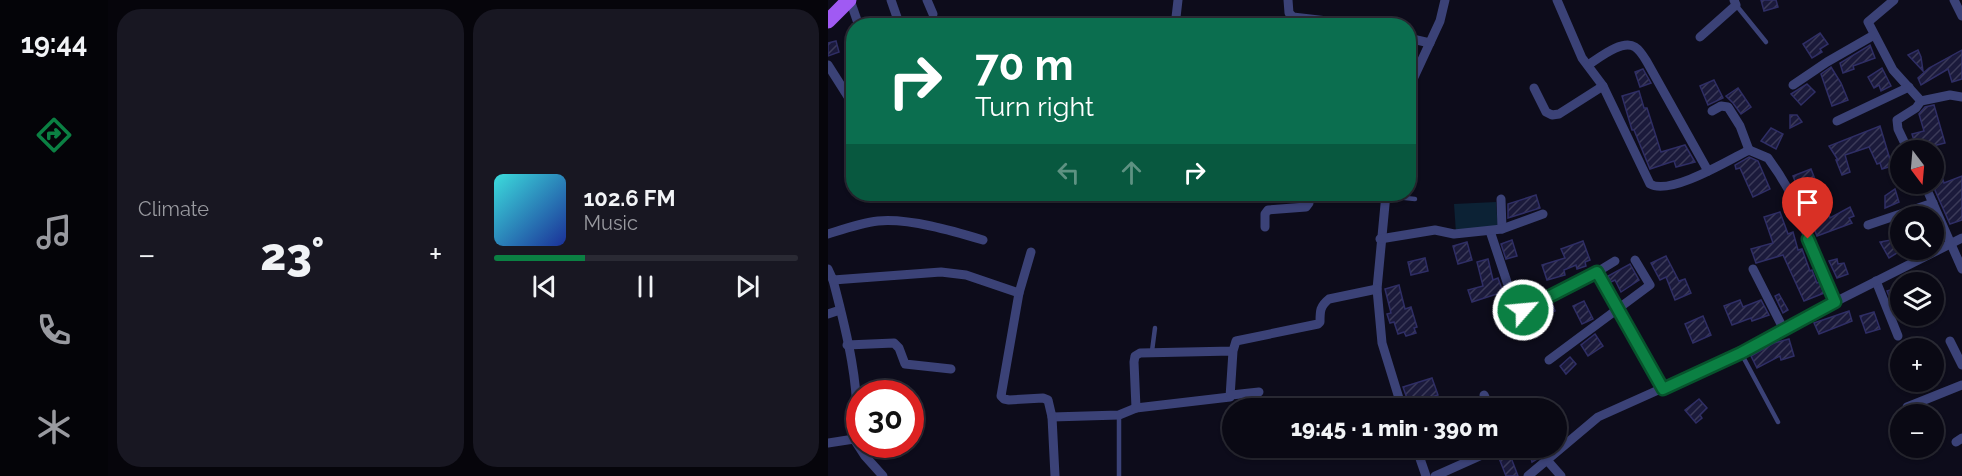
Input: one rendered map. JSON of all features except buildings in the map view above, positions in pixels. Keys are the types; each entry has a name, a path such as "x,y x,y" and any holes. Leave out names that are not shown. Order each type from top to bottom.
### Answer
{"main road":[{"path":"829,16 849,0"}],"street":[{"path":"849,0 856,18"},
{"path":"891,0 897,18"},
{"path":"927,0 933,14"},
{"path":"1176,18 1178,0"},
{"path":"1288,0 1289,13 1294,18"},
{"path":"1416,73 1440,21 1445,0"},
{"path":"1557,0 1582,58 1603,86 1650,184 1665,187 1708,171 1749,150"},
{"path":"1894,0 1869,20 1869,24 1893,70 1921,101"},
{"path":"1700,37 1735,3"},
{"path":"1793,85 1874,35"},
{"path":"1416,40 1430,43"},
{"path":"1588,65 1620,46 1637,47 1708,171"},
{"path":"828,65 846,93"},
{"path":"1534,88 1546,112 1552,116 1559,114 1603,86"},
{"path":"1837,121 1909,87"},
{"path":"1903,140 1897,120 1919,105 1921,101 1956,95 1962,97"},
{"path":"1712,111 1721,106 1728,107 1740,126 1749,150 1768,158 1779,174 1788,189 1835,302"},
{"path":"1929,194 1962,269"},
{"path":"1501,199 1502,229"},
{"path":"1265,227 1265,214 1268,210 1306,207 1310,201"},
{"path":"1385,201 1377,289 1382,343 1399,398"},
{"path":"1868,225 1933,203"},
{"path":"1380,239 1435,230 1454,234 1490,231 1543,214"},
{"path":"828,234 876,221 890,220 945,229 983,240"},
{"path":"1490,231 1510,291"},
{"path":"1528,476 1598,417 1741,353 1835,302 1962,238"},
{"path":"1031,252 1019,293 1001,396 1010,400 1042,398 1048,400 1052,417 1055,476"},
{"path":"1549,360 1650,285 1635,260"},
{"path":"1523,310 1615,261"},
{"path":"828,269 840,310 853,380"},
{"path":"1753,269 1784,330"},
{"path":"833,280 941,272 966,275 1019,293"},
{"path":"1597,272 1663,389"},
{"path":"1876,281 1898,336"},
{"path":"1231,395 1233,351 1236,341 1318,324 1320,310 1329,299 1377,289"},
{"path":"828,314 840,310"},
{"path":"1950,340 1962,365"},
{"path":"847,345 894,343 899,348 905,364 951,369"},
{"path":"1136,408 1135,356 1140,353 1233,351"},
{"path":"1914,404 1962,385"},
{"path":"1052,417 1119,415 1136,408 1259,392"},
{"path":"828,443 846,440"},
{"path":"867,458 883,476"},
{"path":"1420,458 1426,476"},
{"path":"1435,476 1475,458"},
{"path":"1546,459 1561,476"}],"lane":[{"path":"1735,3 1766,42"},
{"path":"1152,351 1155,328"},
{"path":"1741,353 1779,422"},
{"path":"1119,415 1119,476"}],"water":[{"path":"1496,202 1498,229 1456,233 1454,204"}],"route":[{"path":"1523,310 1597,272 1663,389 1741,353 1835,302 1808,239"}]}
